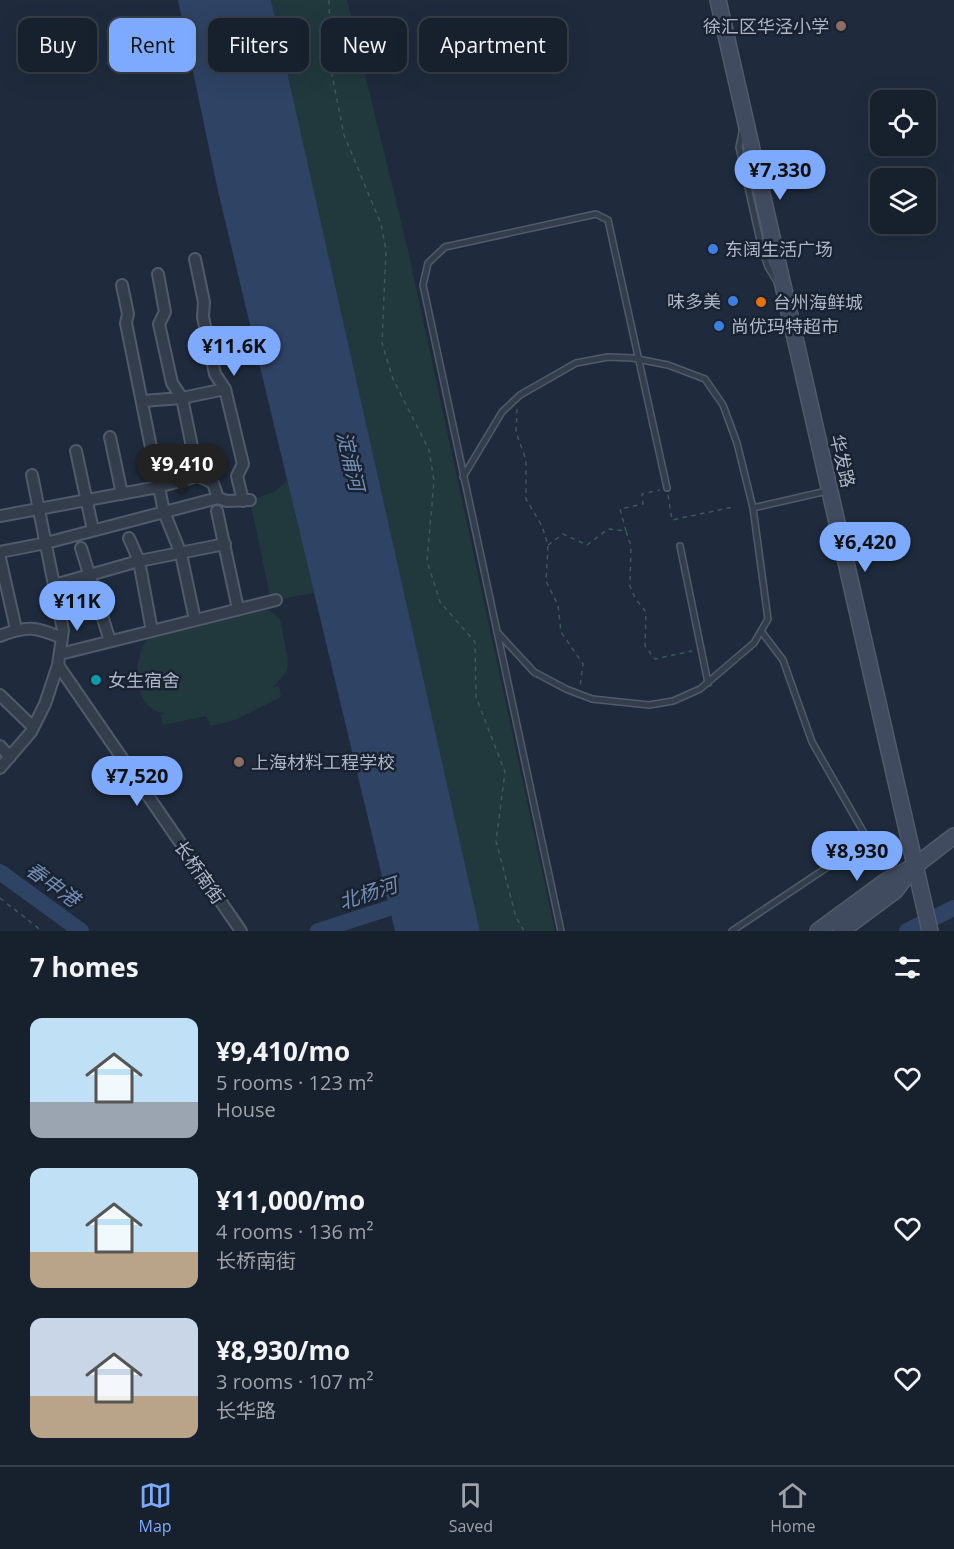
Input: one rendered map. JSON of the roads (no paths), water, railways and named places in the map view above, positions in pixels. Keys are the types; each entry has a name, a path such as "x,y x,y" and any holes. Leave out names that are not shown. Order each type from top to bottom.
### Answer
{"street":[{"name":"华发路","path":"718,0 930,931"},
{"path":"0,552 46,543 218,498 227,501 247,500 237,476 243,464 225,389 215,374 203,317 204,302 195,258"},
{"path":"158,274 165,312 159,324 172,383 182,398 198,476"},
{"path":"122,285 128,314 126,323 158,486 164,512 181,554 195,620"},
{"path":"141,401 182,398 225,389"},
{"path":"110,437 122,494"},
{"path":"76,451 93,530"},
{"path":"0,768 33,727 45,704 59,659 62,638 32,475"},
{"path":"0,516 122,494 198,476 213,483 218,498"},
{"path":"217,511 238,609"},
{"path":"129,538 139,561 152,631"},
{"path":"54,585 139,561 225,544"},
{"path":"81,548 91,574 110,641"},
{"path":"0,558 16,630"},
{"path":"59,659 110,641 276,600"},
{"path":"0,636 16,630 38,628 62,638"},
{"name":"长桥南街","path":"59,659 241,931"},
{"path":"0,695 33,727"},
{"path":"0,746 10,756"},
{"path":"818,931 886,881 915,866 954,836"},
{"path":"841,931 895,891 915,866"}],"lane":[{"path":"561,931 423,285 428,263 445,247 596,214 608,220 667,488"},
{"path":"463,477 502,412 516,398 576,363 608,357 637,358 668,364 705,379 723,405 737,443 753,508 768,619 754,643 708,683 673,700 649,705 592,699 534,672 497,632"},
{"path":"753,508 830,491"},
{"path":"680,546 708,683"},
{"path":"732,931 868,840 812,742 783,660 761,631"}],"water":[{"name":"淀浦河","path":"178,0 271,0 275,18 208,18 208,72 287,72 480,931 395,931 218,191 193,72 196,72 196,18 182,18"}],"waterway":[{"name":"春申港","path":"0,872 81,931"},
{"name":"北杨河","path":"318,931 411,901"},
{"path":"907,931 954,908"}],"place":[{"name":"徐汇区华泾小学","path":"841,26"},
{"name":"东阔生活广场","path":"713,249"},
{"name":"味多美","path":"733,301"},
{"name":"台州海鲜城","path":"761,302"},
{"name":"尚优玛特超市","path":"719,326"},
{"name":"女生宿舍","path":"96,680"},
{"name":"上海材料工程学校","path":"239,762"}]}
